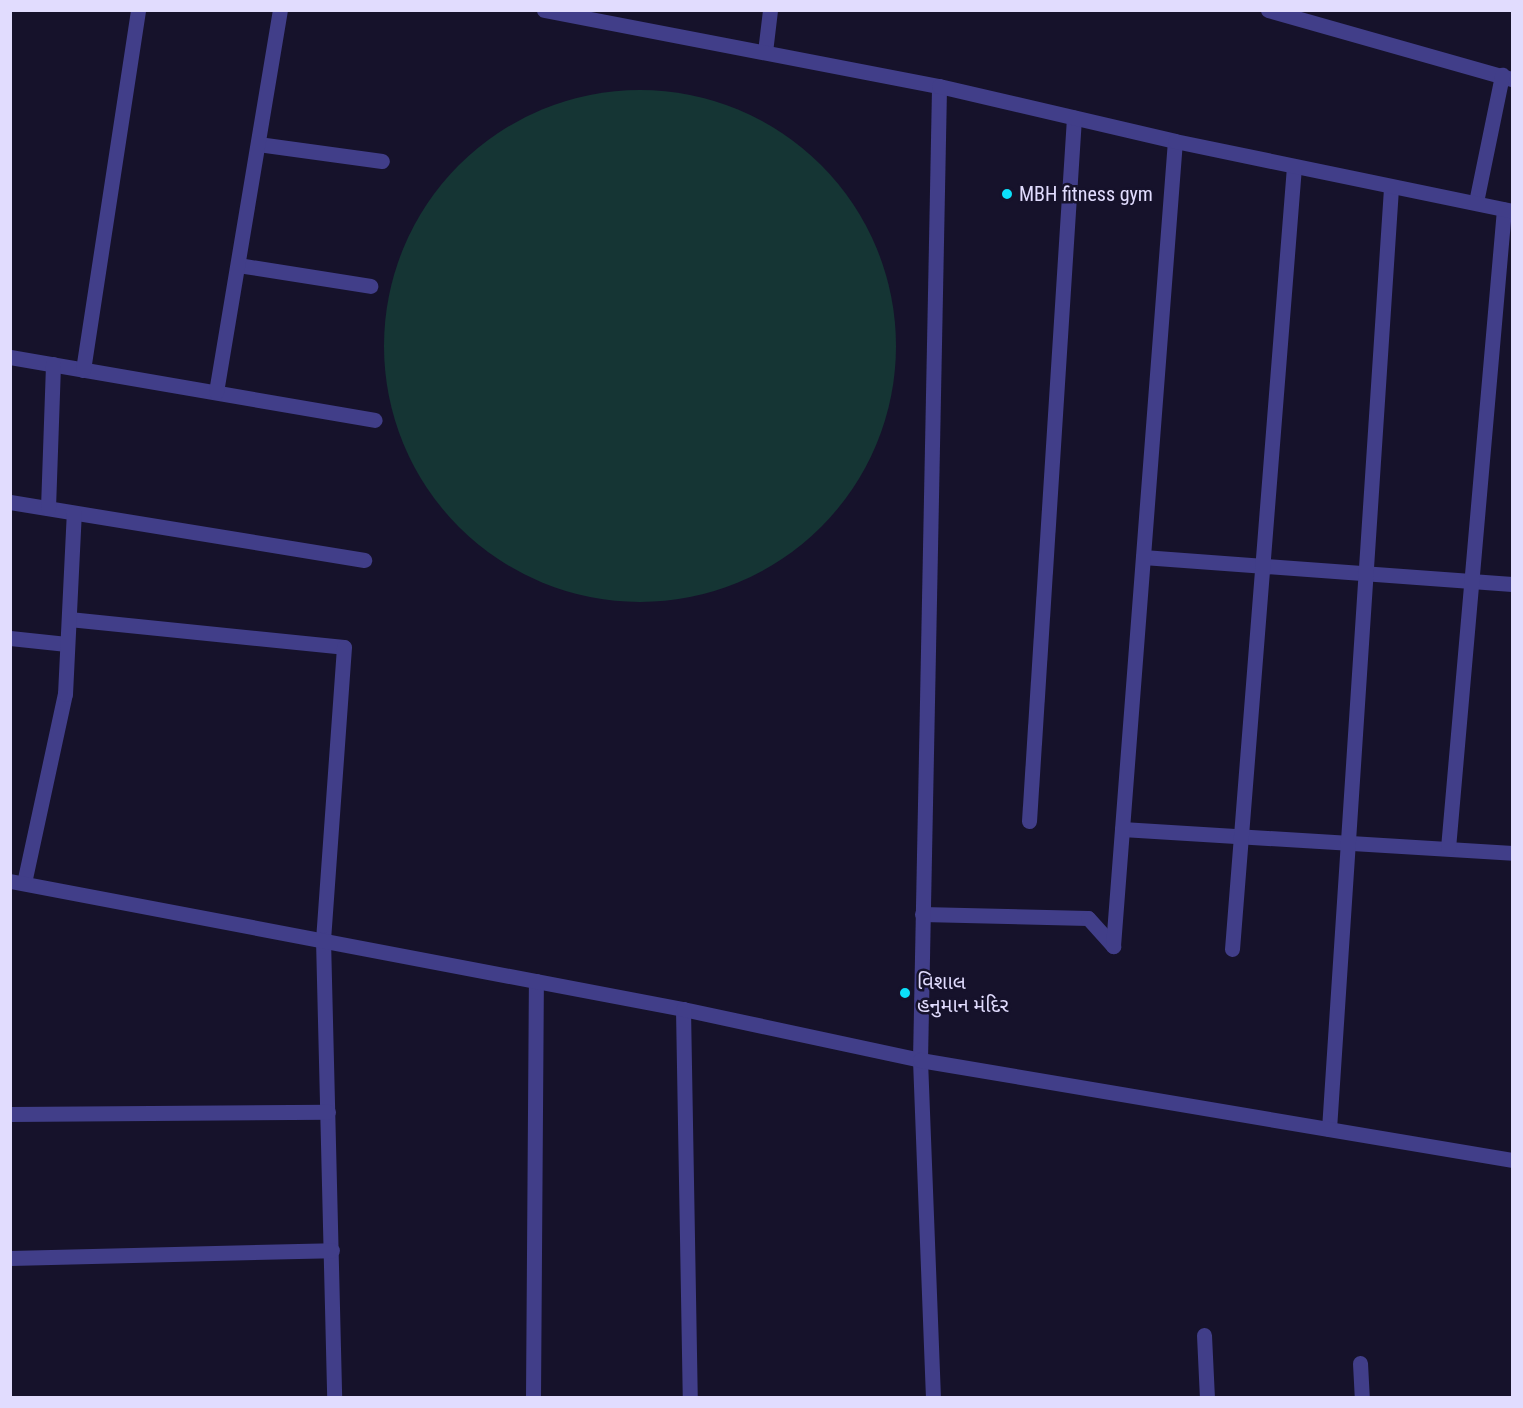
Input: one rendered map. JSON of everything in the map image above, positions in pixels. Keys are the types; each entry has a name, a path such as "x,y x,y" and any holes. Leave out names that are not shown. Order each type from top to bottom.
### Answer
{"street":[{"path":"83,370 138,10"},
{"path":"216,393 280,10"},
{"path":"544,10 939,86 1174,141 1508,210 1475,581 1448,848"},
{"path":"765,52 770,10"},
{"path":"1268,10 1507,77 1476,202"},
{"path":"933,1398 920,1060 939,86"},
{"path":"1029,821 1074,117"},
{"path":"922,914 1088,918 1113,946 1174,141"},
{"path":"258,144 382,161"},
{"path":"1232,949 1294,167"},
{"path":"1329,1129 1391,187"},
{"path":"238,265 370,286"},
{"path":"10,357 375,420"},
{"path":"48,508 53,364"},
{"path":"10,502 364,560"},
{"path":"74,513 65,694 17,882 683,1009 920,1060 1512,1160"},
{"path":"1143,557 1512,584"},
{"path":"69,619 344,647 323,939 334,1398"},
{"path":"10,639 68,644"},
{"path":"1122,829 1448,848 1512,854"},
{"path":"533,1398 536,981"},
{"path":"683,1009 690,1398"},
{"path":"10,1114 328,1112"},
{"path":"10,1258 332,1250"},
{"path":"1204,1335 1207,1398"},
{"path":"1360,1363 1362,1398"}],"green space":[{"path":"640,90 690,95 738,110 782,133 821,165 853,204 876,248 891,296 896,346 891,396 876,444 853,488 821,527 782,559 738,582 690,597 640,602 590,597 542,582 498,559 459,527 427,488 404,444 389,396 384,346 389,296 404,248 427,204 459,165 498,133 542,110 590,95"}],"place":[{"name":"MBH fitness gym","path":"1007,194"},
{"name":"વિશાલ હનુમાન મંદિર","path":"905,993"}]}
